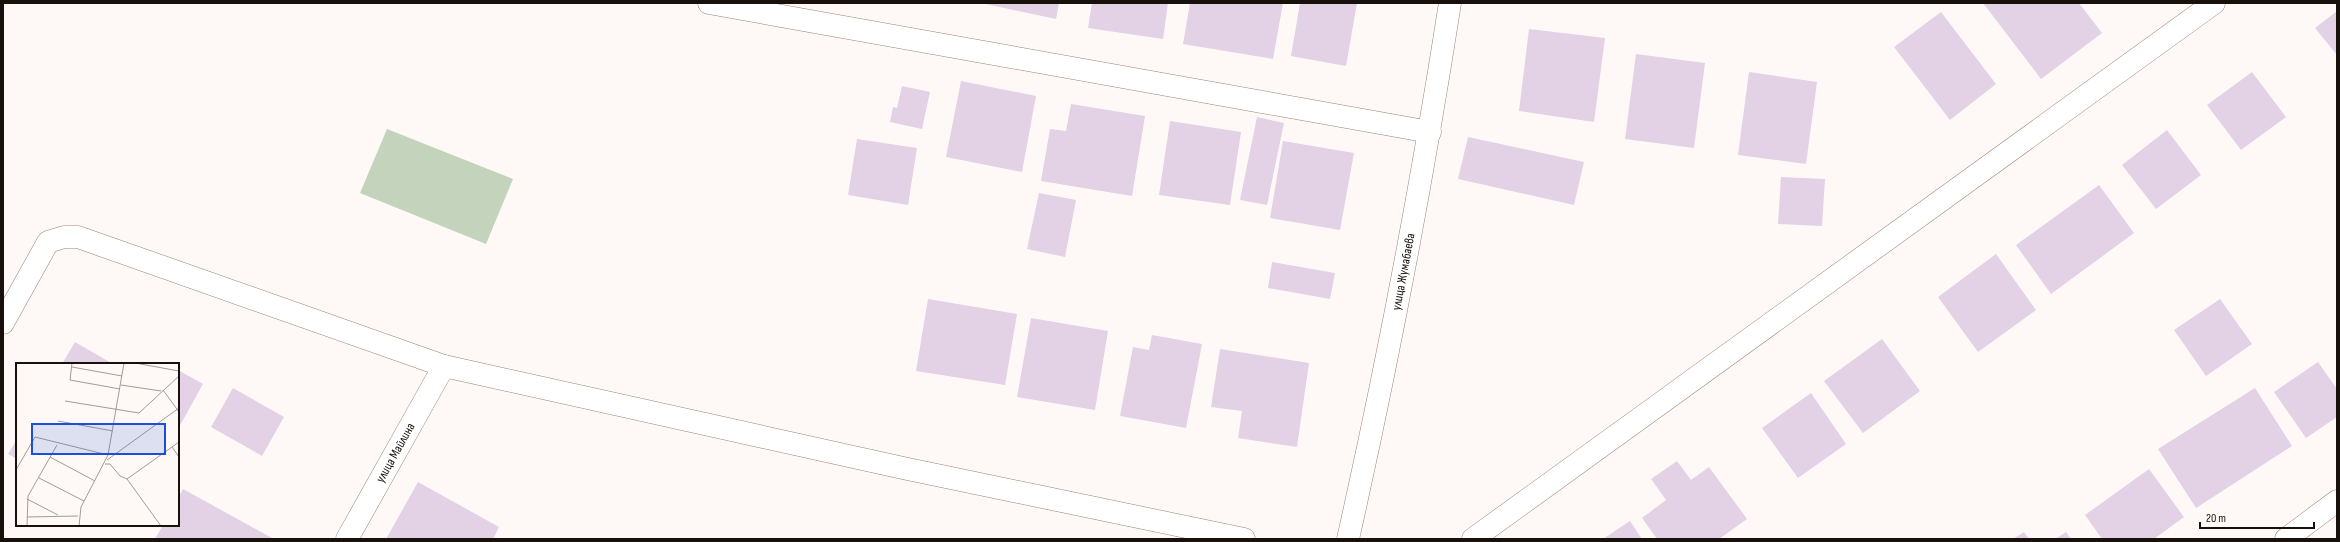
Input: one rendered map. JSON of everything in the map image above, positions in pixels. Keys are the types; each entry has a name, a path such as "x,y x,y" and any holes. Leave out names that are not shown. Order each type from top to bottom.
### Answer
{"street":[{"path":"709,3 1430,132"},
{"name":"улица Жумабаева","path":"1348,539 1382,387 1430,132 1450,3"},
{"path":"1473,539 2214,3"},
{"path":"3,323 48,242 64,237 78,237 444,366 903,468 1244,539"},
{"name":"улица Майлина","path":"347,539 444,366"},
{"path":"2286,539 2337,501"}],"green space":[{"path":"387,129 513,179 486,244 360,193"}],"building":[{"path":"981,3 1059,3 1056,19"},
{"path":"1092,3 1168,3 1163,39 1088,28"},
{"path":"1190,3 1283,3 1273,59 1183,44"},
{"path":"1300,3 1357,3 1346,66 1291,56"},
{"path":"1983,3 2079,3 2102,33 2041,79"},
{"path":"2337,11 2337,55 2315,28"},
{"path":"1941,12 1996,84 1950,120 1894,47"},
{"path":"1529,29 1605,38 1594,122 1519,111"},
{"path":"1636,54 1705,63 1694,148 1625,139"},
{"path":"1749,72 1817,82 1806,164 1738,155"},
{"path":"2252,72 2286,117 2241,150 2207,105"},
{"path":"961,81 1036,96 1022,172 946,157"},
{"path":"902,86 930,92 922,129 890,122 893,107 897,108"},
{"path":"1071,104 1145,116 1132,196 1041,181 1050,129 1066,131"},
{"path":"1257,117 1284,123 1267,205 1240,200"},
{"path":"1170,121 1241,132 1230,205 1159,195"},
{"path":"2167,130 2201,175 2156,209 2122,165"},
{"path":"1468,137 1584,162 1574,205 1458,179"},
{"path":"857,139 917,148 908,205 848,195"},
{"path":"1283,141 1354,153 1340,230 1270,218"},
{"path":"1781,177 1825,179 1822,226 1778,224"},
{"path":"2099,185 2134,233 2051,294 2016,245"},
{"path":"1039,193 1076,200 1065,257 1027,249"},
{"path":"1996,254 2036,310 1978,352 1938,297"},
{"path":"1272,262 1335,273 1330,299 1268,288"},
{"path":"928,299 1017,314 1005,385 916,371"},
{"path":"2220,299 2252,344 2206,376 2174,330"},
{"path":"1031,318 1108,331 1095,410 1017,397"},
{"path":"1152,335 1202,344 1186,428 1120,416 1133,347 1149,350"},
{"path":"1882,339 1920,391 1863,433 1824,381"},
{"path":"75,342 111,363 63,363"},
{"path":"1220,349 1309,363 1297,447 1238,438 1242,411 1211,407"},
{"path":"2318,362 2337,389 2337,417 2306,438 2274,392"},
{"path":"179,371 203,384 179,427"},
{"path":"233,388 284,417 262,456 211,427"},
{"path":"2255,388 2292,446 2196,508 2158,449"},
{"path":"1811,393 1846,444 1798,478 1762,428"},
{"path":"16,441 16,458 8,454"},
{"path":"1677,461 1691,480 1709,467 1747,519 1719,539 1657,539 1642,518 1666,500 1651,479"},
{"path":"2149,469 2184,517 2154,539 2102,539 2085,515"},
{"path":"418,482 499,527 493,539 386,539"},
{"path":"183,489 272,538 155,539 162,526 179,526 179,496"},
{"path":"1630,521 1642,539 1603,539"},
{"path":"2024,532 2029,539 2013,539"},
{"path":"2066,532 2071,539 2055,539"}]}
